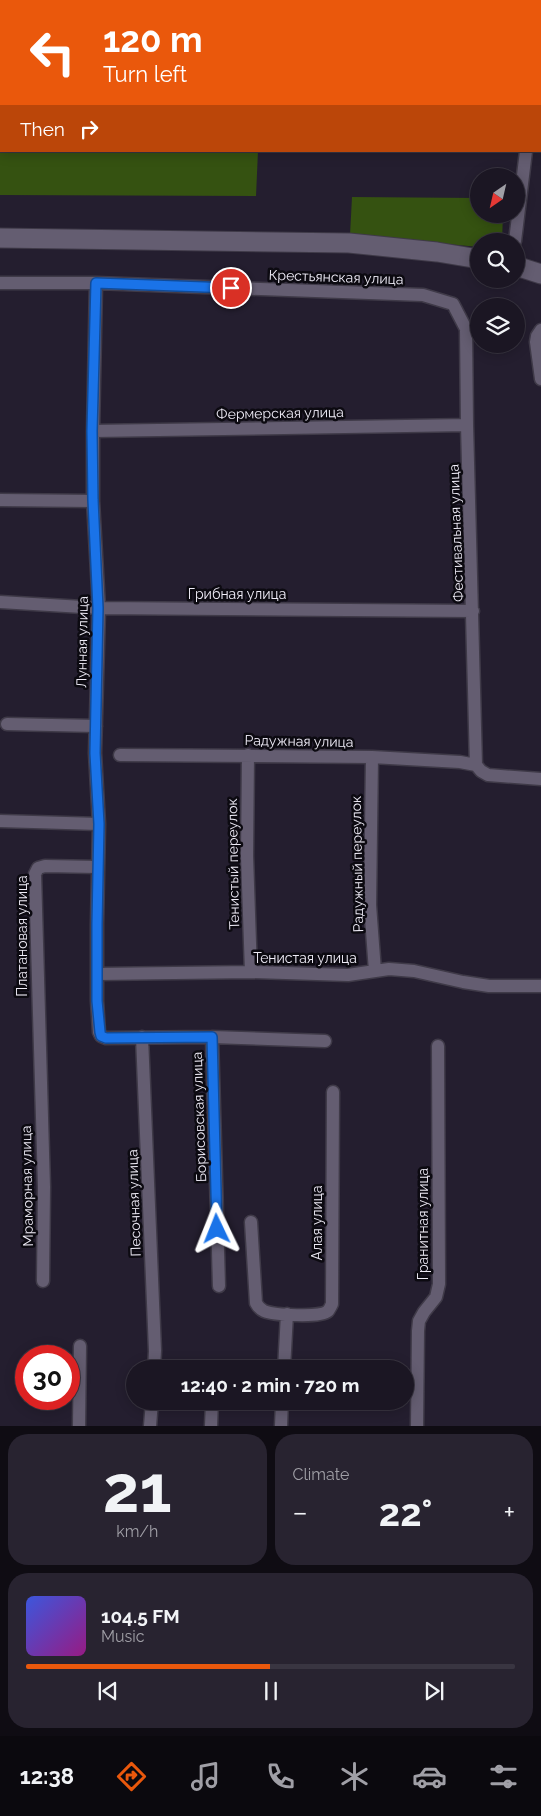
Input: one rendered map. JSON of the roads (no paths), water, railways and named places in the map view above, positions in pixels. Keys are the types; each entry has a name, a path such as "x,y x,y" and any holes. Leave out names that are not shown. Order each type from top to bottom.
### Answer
{"main road":[{"path":"0,238 349,243 437,252 470,258"},
{"path":"525,269 541,274"}],"street":[{"path":"516,233 526,152"},
{"name":"Крестьянская улица","path":"0,283 96,283 423,295 454,304"},
{"name":"Лунная улица","path":"96,283 92,431 98,608 95,753 99,824 97,1001 101,1036 106,1038 142,1037"},
{"name":"Фестивальная улица","path":"454,304 466,329 476,765"},
{"path":"541,330 536,342 541,379"},
{"name":"Фермерская улица","path":"92,431 467,425"},
{"path":"0,500 93,500"},
{"name":"Грибная улица","path":"0,602 98,608 473,611"},
{"path":"8,724 96,726"},
{"name":"Радужная улица","path":"120,755 372,757 460,762 476,765 488,775 541,779"},
{"name":"Тенистый переулок","path":"248,755 247,856 251,972"},
{"name":"Радужный переулок","path":"372,757 370,905 375,971"},
{"path":"0,821 99,824"},
{"name":"Платановая улица","path":"38,1036 34,874 38,868 45,866 98,867"},
{"name":"Тенистая улица","path":"98,974 251,972 348,975 389,969 414,971 489,986 541,986"},
{"name":"Мраморная улица","path":"38,1036 44,1188 44,1281"},
{"path":"142,1037 212,1037 325,1041"},
{"name":"Песочная улица","path":"142,1037 154,1360"},
{"name":"Борисовская улица","path":"212,1037 219,1286"},
{"name":"Гранитная улица","path":"417,1426 418,1326 424,1312 436,1297 439,1284 438,1046"},
{"name":"Алая улица","path":"252,1222 256,1303 259,1308 287,1314 322,1314 329,1311 332,1304 333,1092"},
{"path":"284,1360 287,1314"},
{"path":"79,1410 79,1426"},
{"path":"150,1426 151,1410"},
{"path":"210,1426 211,1410"},
{"path":"280,1426 281,1410"}]}
